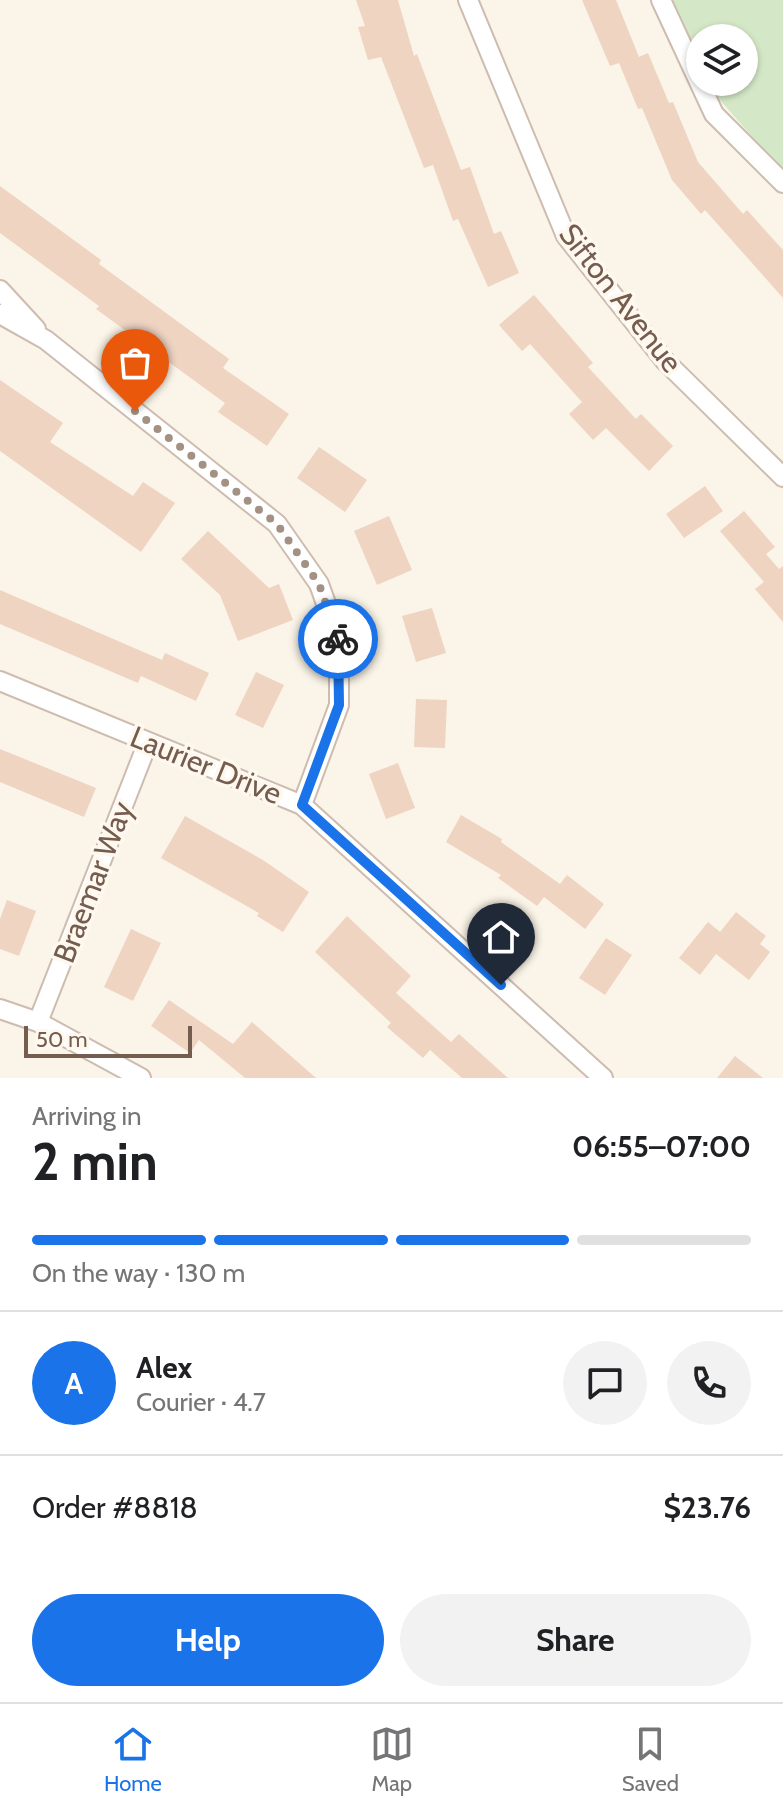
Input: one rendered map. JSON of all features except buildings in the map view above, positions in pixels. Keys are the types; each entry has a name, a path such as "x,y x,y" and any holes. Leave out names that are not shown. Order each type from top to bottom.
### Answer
{"street":[{"name":"Sifton Avenue","path":"468,0 566,236 665,361 783,477"},
{"path":"661,0 714,114 783,183"},
{"path":"0,290 46,340 277,524 319,584 339,640 339,705 302,805"},
{"path":"0,314 46,340"},
{"name":"Laurier Drive","path":"0,681 302,805 603,1078"},
{"name":"Braemar Way","path":"38,1022 148,742"},
{"path":"0,1009 38,1022 141,1078"}],"green space":[{"path":"672,0 783,0 783,172 718,96 758,96 758,24 686,24 686,30"}],"way so far":[{"path":"135,411 277,524 319,584 338,639"}],"route":[{"path":"338,639 339,705 302,805 501,985"}]}
